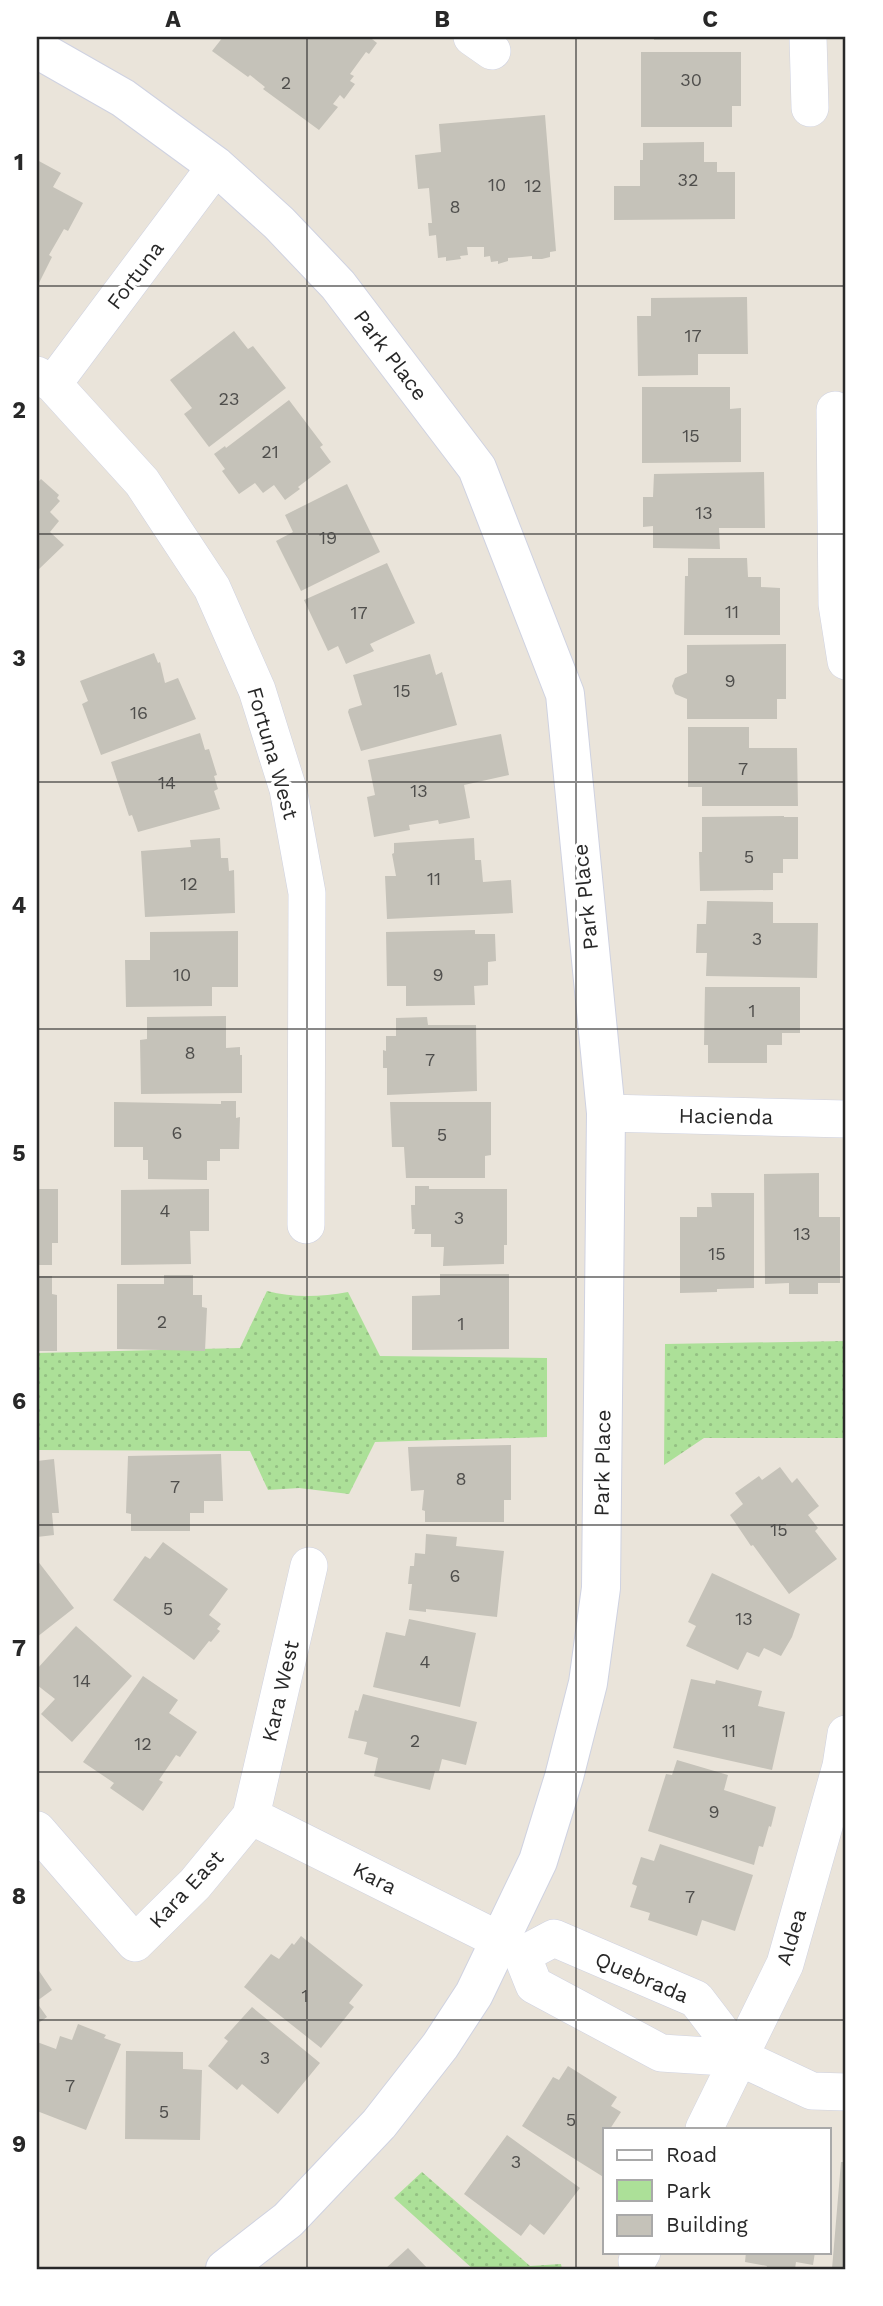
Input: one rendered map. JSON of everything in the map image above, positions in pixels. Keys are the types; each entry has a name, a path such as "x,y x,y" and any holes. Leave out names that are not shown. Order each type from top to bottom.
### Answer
{"street":[{"path":"808,37 810,108"},
{"name":"Park Place","path":"37,49 123,98 216,166 279,223 338,285 477,468 565,694 606,1113 601,1588 588,1683 564,1777 511,1947 474,1994 440,2046 379,2124 288,2220 225,2269"},
{"name":"Fortuna","path":"45,380 216,166"},
{"name":"Fortuna West","path":"45,380 142,482 212,588 257,690 288,789 307,893 306,1225"},
{"path":"835,410 837,604 846,661"},
{"name":"Hacienda","path":"606,1113 846,1119"},
{"name":"Kara West","path":"251,1816 309,1566"},
{"name":"Aldea","path":"705,2128 785,1964 841,1766 846,1734"},
{"name":"Kara","path":"251,1816 511,1947"},
{"name":"Kara East","path":"37,1830 135,1943 195,1884 251,1816"},
{"name":"Quebrada","path":"741,2058 696,1999 554,1938 511,1947 534,1985 661,2053 741,2058 812,2091 846,2092"}],"green space":[{"path":"267,1291 307,1296 348,1292 380,1356 547,1358 547,1437 375,1442 349,1494 299,1488 268,1490 250,1451 37,1450 37,1353 240,1348"},
{"path":"846,1341 846,1438 704,1438 664,1465 665,1344"},
{"path":"422,2172 530,2266 561,2264 562,2269 473,2269 394,2198"}],"building":[{"path":"223,37 374,37 372,39 377,43 369,54 366,52 350,74 354,76 350,81 355,84 344,99 340,95 333,104 338,107 319,130 263,89 265,87 250,75 248,77 212,51"},
{"path":"654,37 755,37 755,39 654,40"},
{"path":"641,52 741,52 741,106 732,106 732,127 641,127"},
{"path":"545,115 556,251 550,252 550,257 542,259 532,259 532,256 508,258 508,261 498,264 498,261 491,262 490,256 484,257 484,247 467,247 468,255 460,256 461,259 446,261 446,257 438,258 436,235 429,236 428,223 432,223 429,188 418,189 415,155 441,152 439,124"},
{"path":"704,142 704,162 717,162 717,172 735,172 735,219 614,220 614,186 640,186 643,143"},
{"path":"37,160 61,173 53,187 83,203 68,231 64,229 49,255 52,257 37,287"},
{"path":"747,297 748,354 698,354 698,375 638,376 637,316 651,316 651,298"},
{"path":"234,331 248,349 253,346 286,388 209,447 184,414 192,408 170,380"},
{"path":"642,387 730,387 730,409 741,408 741,462 642,463"},
{"path":"289,400 323,445 320,447 331,462 285,500 274,485 263,493 255,483 239,494 222,471 225,469 214,454 225,446 226,448"},
{"path":"764,472 765,528 719,528 720,549 653,548 653,526 643,527 643,497 653,497 654,474"},
{"path":"37,479 41,479 59,495 57,498 60,501 50,512 59,521 50,532 64,545 37,571"},
{"path":"347,484 380,552 301,591 276,541 293,532 285,515"},
{"path":"688,558 747,558 748,577 761,577 761,587 780,588 780,635 684,635"},
{"path":"387,563 415,623 370,644 374,651 346,664 338,646 328,651 304,600"},
{"path":"786,644 786,699 777,699 777,719 687,719 687,699 675,694 672,686 675,678 687,673 687,645"},
{"path":"154,653 158,663 160,662 165,683 178,678 196,719 101,755 82,704 88,701 80,681"},
{"path":"430,654 436,675 442,672 457,725 361,751 348,712 349,709 362,705 353,675"},
{"path":"688,727 749,727 749,748 797,748 798,806 702,806 702,787 688,787"},
{"path":"200,733 205,750 209,749 217,775 214,776 218,789 214,791 220,809 138,832 132,815 129,816 111,762"},
{"path":"501,734 509,775 464,785 470,818 439,824 438,820 409,825 410,830 374,837 367,797 375,795 368,760"},
{"path":"702,817 798,817 798,859 783,859 783,873 773,873 773,890 700,891"},
{"path":"220,838 221,858 228,858 229,871 234,870 235,913 145,917 141,851 191,847 190,840"},
{"path":"474,838 475,860 481,860 483,882 511,880 513,913 387,919 385,876 396,876 392,854 394,843"},
{"path":"707,901 773,902 773,923 818,923 817,978 706,976 707,953 696,953 697,924 706,924"},
{"path":"475,930 475,934 495,934 496,961 488,962 488,985 474,986 475,1005 406,1006 406,986 387,986 386,932"},
{"path":"238,931 238,987 212,987 212,1006 126,1007 125,960 150,960 150,932"},
{"path":"705,987 800,987 800,1033 782,1033 782,1045 767,1045 767,1063 708,1063 708,1045 704,1045"},
{"path":"226,1016 226,1048 240,1047 242,1055 242,1093 141,1094 140,1040 147,1039 147,1017"},
{"path":"427,1017 428,1025 476,1025 477,1091 387,1095 387,1068 383,1068 386,1036 396,1036 396,1018"},
{"path":"221,1101 236,1101 236,1118 240,1117 239,1149 220,1149 220,1161 207,1161 207,1180 148,1179 148,1160 143,1160 143,1147 114,1147 114,1102 221,1104"},
{"path":"390,1102 491,1102 491,1155 485,1156 485,1178 406,1178 404,1147 392,1147"},
{"path":"819,1173 819,1217 840,1217 840,1283 818,1283 818,1294 789,1294 789,1283 765,1284 764,1174"},
{"path":"415,1186 429,1186 429,1189 507,1189 507,1245 504,1245 504,1264 443,1266 444,1247 431,1247 431,1234 414,1234 415,1229 412,1229 411,1205 415,1205"},
{"path":"37,1189 58,1189 58,1243 52,1243 52,1265 37,1265"},
{"path":"209,1189 209,1231 190,1231 191,1264 121,1265 121,1190"},
{"path":"711,1193 754,1193 754,1288 680,1293 680,1217 697,1217 697,1207 712,1207"},
{"path":"440,1274 509,1274 509,1349 412,1350 412,1296 440,1295"},
{"path":"164,1275 193,1275 193,1295 202,1295 202,1307 207,1308 205,1351 117,1349 117,1284 164,1284"},
{"path":"37,1276 52,1276 52,1294 57,1295 57,1351 37,1351"},
{"path":"511,1445 511,1500 504,1500 504,1522 425,1522 425,1511 422,1510 424,1490 411,1491 408,1447"},
{"path":"221,1454 223,1501 204,1501 204,1513 190,1513 190,1531 131,1531 131,1514 126,1513 128,1456"},
{"path":"54,1459 59,1513 52,1513 54,1535 37,1537 37,1461"},
{"path":"780,1467 792,1483 797,1478 819,1506 808,1515 818,1528 815,1531 837,1559 789,1594 730,1515 743,1504 735,1493 759,1476 762,1480"},
{"path":"426,1534 457,1537 456,1546 504,1551 497,1617 426,1609 426,1612 409,1610 412,1584 408,1584 410,1566 414,1566 415,1553 425,1554"},
{"path":"163,1542 228,1589 209,1615 221,1624 217,1629 220,1631 194,1660 113,1600 145,1556 150,1559"},
{"path":"37,1560 74,1608 37,1637"},
{"path":"712,1573 800,1614 792,1637 781,1656 764,1648 759,1657 747,1652 738,1670 686,1646 696,1626 688,1622"},
{"path":"409,1619 476,1633 460,1707 373,1687 386,1632 405,1636"},
{"path":"76,1626 132,1676 72,1742 41,1714 55,1699 37,1685 37,1669"},
{"path":"143,1676 178,1700 169,1713 197,1732 180,1757 176,1755 159,1780 163,1782 143,1811 110,1788 114,1783 83,1762"},
{"path":"691,1679 715,1684 716,1680 762,1691 758,1706 785,1712 772,1770 673,1748"},
{"path":"363,1694 477,1722 466,1765 442,1759 439,1771 435,1771 430,1790 374,1776 378,1758 364,1754 367,1742 348,1738 355,1710 358,1711"},
{"path":"677,1760 728,1775 724,1790 776,1807 771,1827 769,1826 763,1847 759,1846 754,1865 648,1831 666,1774 672,1775"},
{"path":"660,1844 753,1875 735,1931 702,1920 697,1936 648,1920 650,1913 630,1907 637,1886 632,1884 641,1857 654,1861"},
{"path":"301,1936 363,1985 349,2003 354,2007 321,2048 244,1987 271,1954 279,1959"},
{"path":"37,1968 52,1990 37,2001"},
{"path":"37,2003 47,2017 37,2024"},
{"path":"252,2007 320,2063 278,2114 242,2084 237,2090 208,2066 228,2041 224,2038"},
{"path":"78,2024 121,2044 86,2130 37,2111 37,2042 56,2049 60,2036 72,2040"},
{"path":"126,2051 183,2052 183,2069 202,2070 200,2140 125,2139"},
{"path":"568,2066 617,2097 611,2106 621,2112 611,2128 603,2128 603,2177 522,2126 553,2077 559,2080"},
{"path":"507,2135 580,2188 544,2235 530,2224 521,2236 464,2194"},
{"path":"841,2162 846,2162 846,2269 832,2269"},
{"path":"408,2248 428,2269 385,2269"},
{"path":"746,2254 815,2254 813,2265 796,2262 795,2269 766,2269 767,2266 745,2262"}]}
